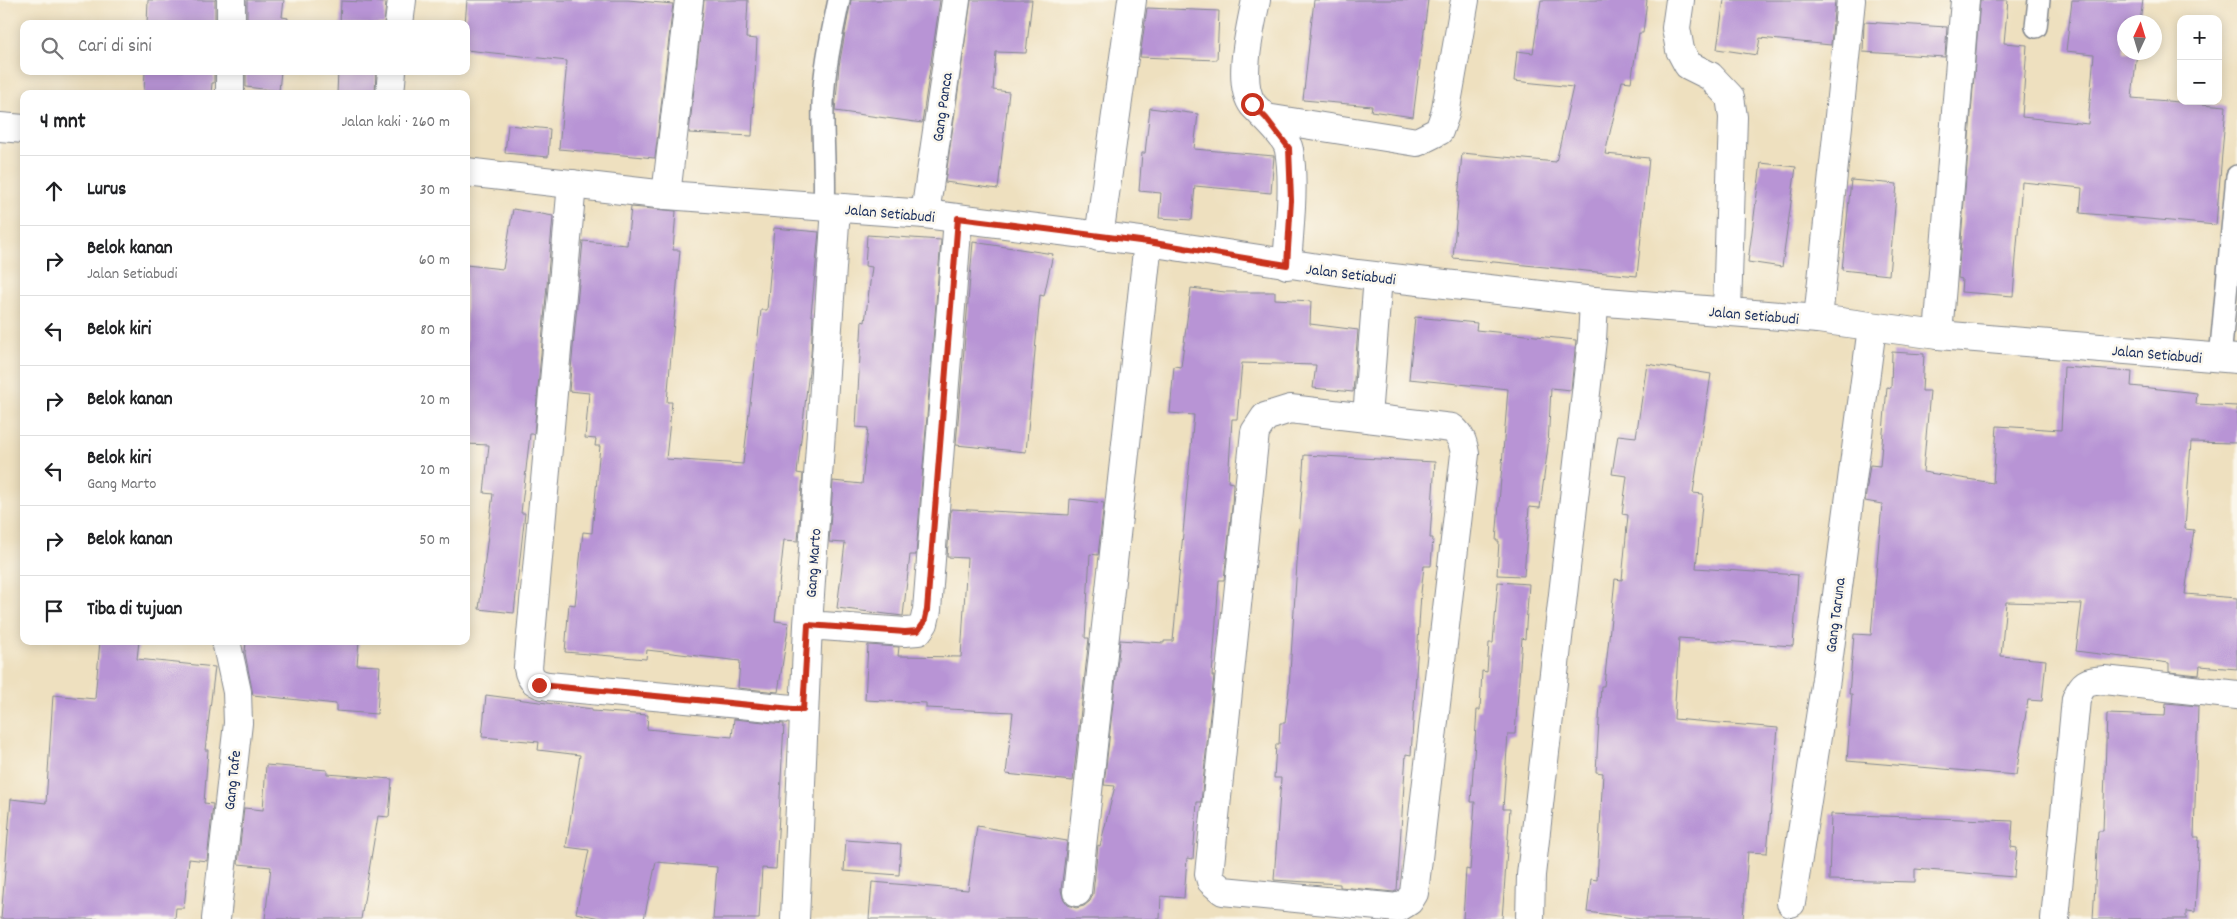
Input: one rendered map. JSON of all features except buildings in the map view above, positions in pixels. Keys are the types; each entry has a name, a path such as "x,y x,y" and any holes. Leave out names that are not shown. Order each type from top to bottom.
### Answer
{"street":[{"path":"231,0 231,20"},
{"path":"400,20 402,0"},
{"path":"666,194 689,0"},
{"name":"Gang Panca","path":"926,214 956,0"},
{"path":"1100,237 1132,0"},
{"path":"1256,0 1244,75 1252,104 1266,118 1289,148 1291,200 1287,265"},
{"path":"1266,118 1417,142 1439,130 1445,114 1465,0"},
{"path":"1680,0 1676,28 1680,50 1688,65 1710,76 1730,97 1733,116 1727,311"},
{"path":"1818,319 1851,0"},
{"path":"1938,335 1965,0"},
{"path":"230,75 230,90"},
{"path":"390,90 392,75"},
{"path":"0,127 20,129"},
{"name":"Jalan Setiabudi","path":"470,172 666,194 926,214 1148,242 1287,265 1594,300 1818,319 1938,335 2228,359"},
{"path":"572,184 528,668 530,676 539,685 803,710"},
{"name":"Gang Marto","path":"795,919 803,710 830,208"},
{"path":"808,625 905,632 918,631 924,623 927,610 958,218"},
{"path":"1077,892 1148,242"},
{"path":"1367,417 1378,276"},
{"path":"1530,919 1531,875 1592,340 1594,300"},
{"name":"Gang Taruna","path":"1791,903 1826,679 1872,326"},
{"path":"1290,409 1367,417 1452,428 1461,437 1465,454 1414,893 1409,900 1398,908 1223,891 1211,881 1209,874 1255,432 1265,417 1290,409"},
{"name":"Gang Tafe","path":"216,919 238,723 237,692 227,645"},
{"path":"2055,919 2076,699 2081,688 2087,681 2104,680 2237,695"}],"lane":[{"path":"830,208 826,180 823,104 825,79 839,0"},
{"path":"2036,27 2039,0"},
{"path":"2228,359 2227,296 2237,176"}],"route":[{"path":"539,685 803,710 808,625 905,632 918,631 924,623 927,610 958,218 1148,242 1287,265 1291,200 1289,148 1266,118 1252,104"}]}
